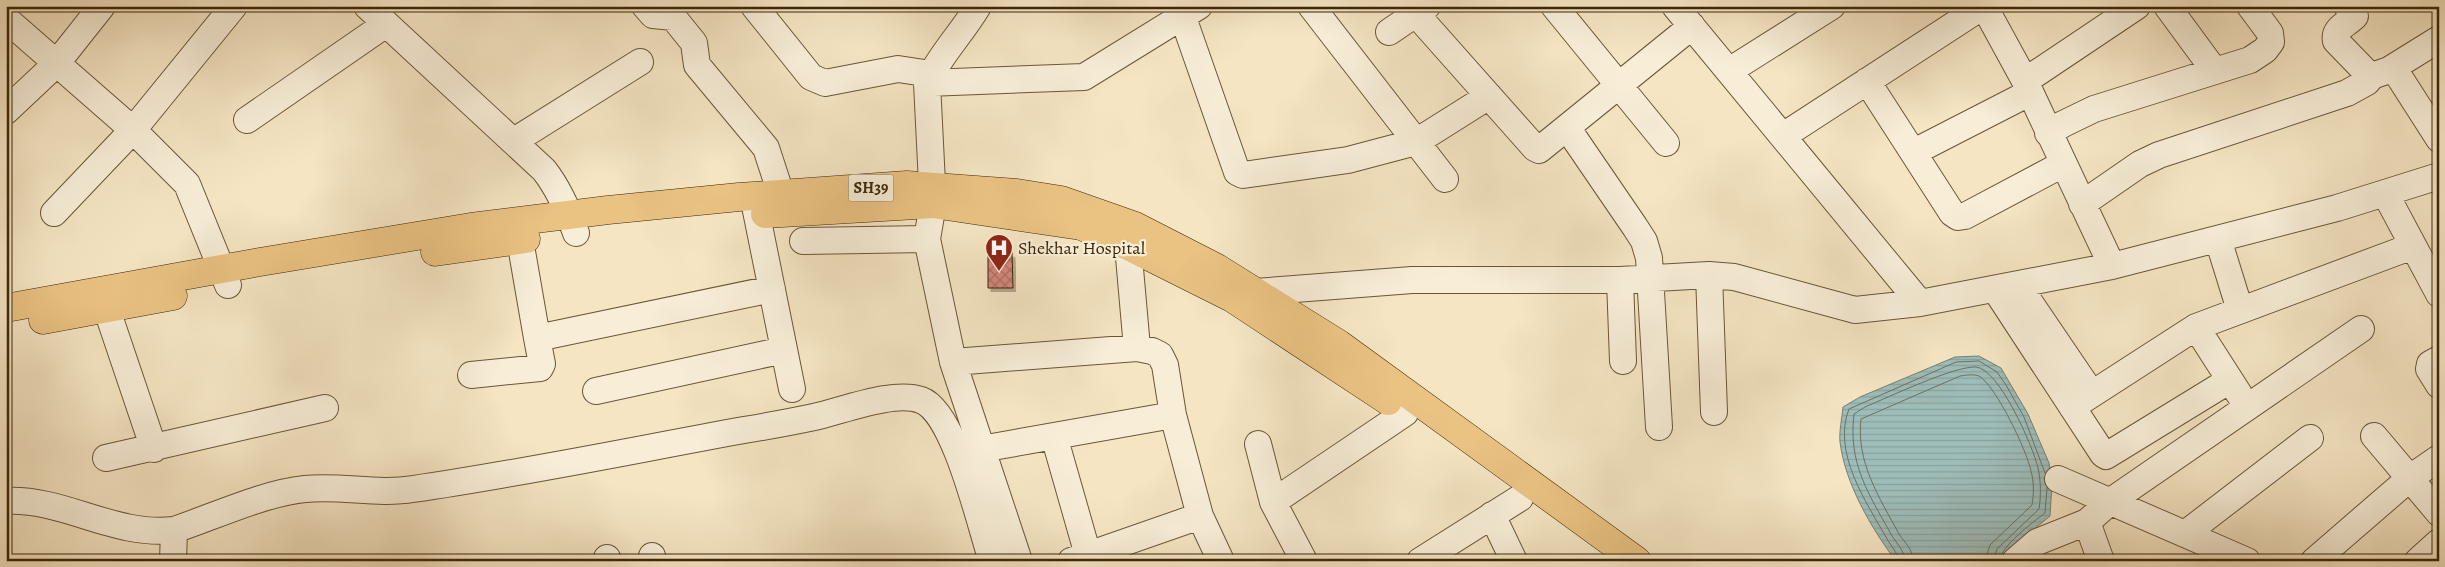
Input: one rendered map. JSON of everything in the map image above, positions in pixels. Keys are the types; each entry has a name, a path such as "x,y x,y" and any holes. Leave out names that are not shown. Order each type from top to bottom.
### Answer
{"main road":[{"name":"SH39","path":"754,205 781,194 907,185 932,195 1081,226 1128,246 1232,298 1405,413 1607,561"},
{"name":"SH39","path":"8,310 329,259 471,227 668,220 754,205 932,195 1017,193 1061,200 1151,234 1192,254 1339,344 1637,561"},
{"name":"SH39","path":"329,259 520,240 573,224"},
{"name":"SH39","path":"8,310 107,310 225,277"}],"street":[{"path":"6,111 56,64 102,6"},
{"path":"54,213 133,130 234,6"},
{"path":"367,6 514,141 555,185 573,224"},
{"path":"645,6 653,14 673,17 694,43 697,65 766,148 781,194"},
{"path":"754,6 812,77 825,83 898,69 929,78 1084,77 1187,9 1219,124 1240,174 1248,175 1348,160 1416,142 1489,96"},
{"path":"1311,6 1445,179"},
{"path":"1554,6 1666,143"},
{"path":"1729,71 1832,6"},
{"path":"1783,136 1984,6 2027,87 2112,266"},
{"path":"1914,152 2027,87 2137,6"},
{"path":"2167,6 2214,70"},
{"path":"2048,133 2062,124 2094,109 2250,60 2265,50 2271,42 2270,33 2250,6"},
{"path":"2347,6 2355,16 2339,28 2336,41 2359,67 2398,75 2409,89 2439,139"},
{"path":"971,9 929,78 932,195 927,239 953,362 1018,561"},
{"path":"1389,32 1422,10 1489,96 1535,148 1539,150 1568,129 1620,85 1684,16 1920,303"},
{"path":"6,19 133,130 187,184 225,277"},
{"path":"247,120 386,24"},
{"path":"2082,204 2140,164 2160,155 2347,93 2439,39"},
{"path":"514,141 640,62"},
{"path":"1868,81 1952,213 1958,218 2063,164"},
{"path":"1568,129 1644,241 1652,278 1659,427"},
{"path":"1255,292 1412,280 1620,280 1709,275 1734,277 1855,310 1920,303 2112,266 2337,208 2439,176"},
{"path":"2385,193 2439,294"},
{"path":"754,205 792,389"},
{"path":"803,240 927,239"},
{"path":"2218,239 2240,310"},
{"path":"471,375 540,368 542,364 520,240"},
{"path":"1128,246 1137,348"},
{"path":"2082,400 2196,327 2413,246"},
{"path":"1709,275 1714,412"},
{"path":"1620,280 1623,361"},
{"path":"2006,287 2082,400 2102,454 2106,456 2230,380"},
{"path":"538,338 772,289"},
{"path":"107,310 154,449"},
{"path":"2196,327 2247,407"},
{"path":"2014,561 2037,542 2087,522 2111,501 2361,328"},
{"path":"953,362 1137,348 1152,350 1160,355 1164,364 1173,415 1200,516 1221,561"},
{"path":"596,391 784,350"},
{"path":"2439,359 2430,364 2428,369 2439,385"},
{"path":"6,501 39,503 126,528 174,530 273,496 302,489 323,488 392,492 454,483 814,417 902,397 921,400 932,406 941,415 952,434 992,561"},
{"path":"106,458 154,449 325,408"},
{"path":"1273,502 1405,413"},
{"path":"981,449 1173,415"},
{"path":"1054,436 1079,558 1128,552 1200,516"},
{"path":"2374,436 2439,513"},
{"path":"2184,534 2310,438"},
{"path":"1258,444 1273,502 1304,561"},
{"path":"2314,561 2410,478 2439,458"},
{"path":"2058,479 2247,561"},
{"path":"1420,561 1454,552 1492,516 1520,498"},
{"path":"1492,516 1514,561"},
{"path":"2087,522 2101,561"},
{"path":"174,530 174,561"},
{"path":"2418,561 2439,542"}],"water":[{"path":"1979,356 2001,368 2028,414 2049,463 2052,484 2050,516 2015,545 2004,561 1896,561 1877,534 1860,504 1847,473 1840,442 1843,407 1860,397 1955,357"}],"building":[{"path":"988,252 1012,252 1013,288 988,288"}],"place":[{"name":"Shekhar Hospital","path":"999,272"}]}
